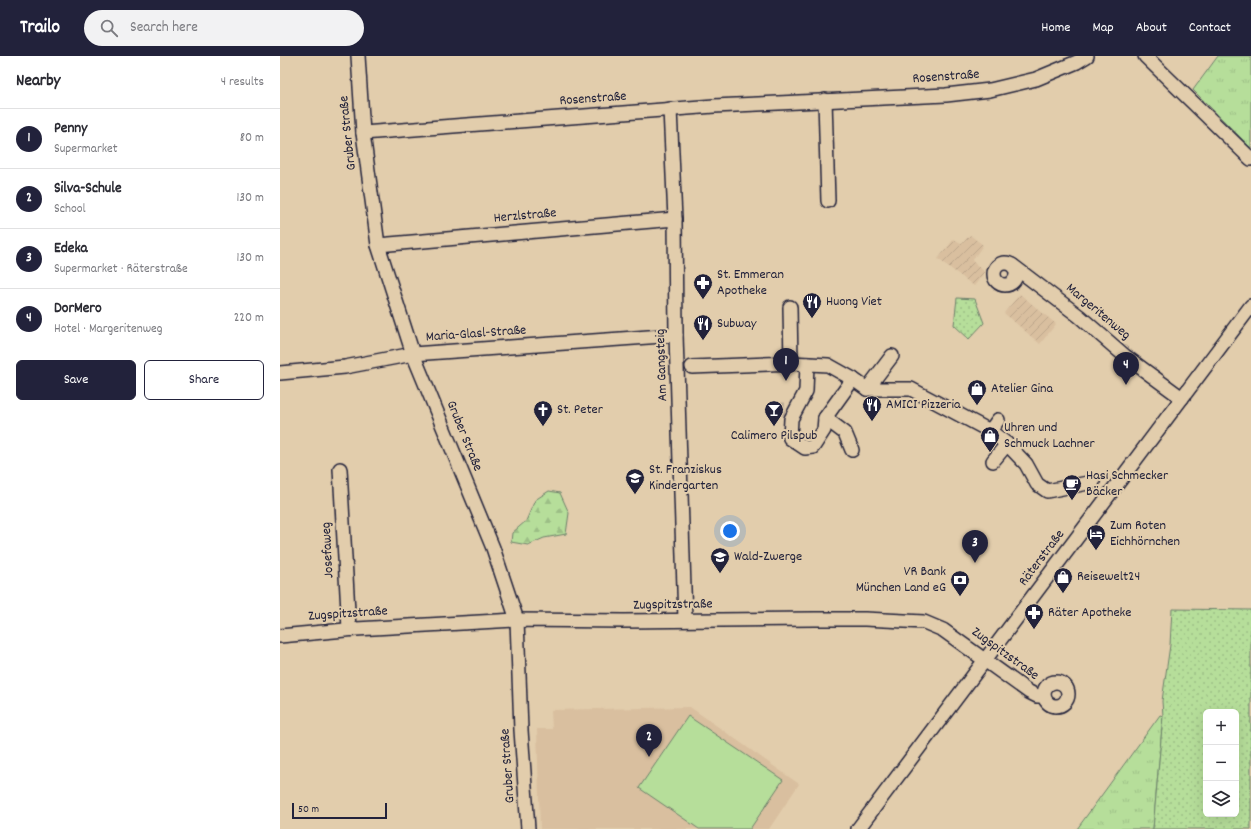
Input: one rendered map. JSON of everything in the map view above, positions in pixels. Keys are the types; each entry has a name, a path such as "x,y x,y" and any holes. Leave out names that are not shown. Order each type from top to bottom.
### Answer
{"street":[{"name":"Gruber Straße","path":"358,56 363,133 378,245 413,354 493,548 517,620 521,730 528,829"},
{"name":"Rosenstraße","path":"363,133 670,109 946,95 990,90 1036,79 1077,62 1087,56"},
{"path":"1145,56 1251,159"},
{"path":"825,100 828,201"},
{"name":"Am Gangsteig","path":"670,109 675,219 676,335 685,620"},
{"name":"Herzlstraße","path":"378,245 675,219"},
{"name":"Margeritenweg","path":"1012,265 1079,316 1125,356 1182,398"},
{"name":"Räterstraße","path":"858,829 1251,306"},
{"path":"790,307 791,363"},
{"name":"Maria-Glasl-Straße","path":"280,373 345,367 413,354 676,335"},
{"path":"867,389 892,356"},
{"path":"692,367 791,363 828,365 867,389 911,389 990,431 1007,444 1026,464 1037,484 1047,491 1054,494 1092,482"},
{"path":"808,364 806,391 790,409 790,438 805,448 813,447 824,430 825,418 853,379"},
{"path":"825,418 845,433 852,450"},
{"path":"990,431 998,420"},
{"path":"993,461 1007,444"},
{"name":"Josefaweg","path":"340,470 349,629"},
{"name":"Zugspitzstraße","path":"280,636 349,629 517,620 624,622 685,620 865,619 924,622 943,630 1029,692 1037,696 1044,696"}],"shaded area":[{"path":"970,235 983,245 972,261 985,272 974,286 938,259 954,239 962,244"},
{"path":"1020,294 1056,324 1040,344 1004,313"},
{"path":"690,707 799,784 769,829 540,829 537,729 552,729 551,710"}],"green space":[{"path":"1218,56 1251,56 1251,148 1193,90"},
{"path":"957,298 975,299 984,323 969,339 954,325"},
{"path":"549,491 560,493 569,513 566,534 544,538 528,545 511,542 512,533 526,521 535,500"},
{"path":"1172,609 1251,610 1251,829 1153,829 1163,716 1162,701 1170,645"},
{"path":"1160,715 1163,716 1153,829 1077,829"},
{"path":"688,716 783,780 750,829 699,829 639,788"}],"place":[{"name":"St. Emmeran Apotheke","path":"703,300"},
{"name":"Huong Viet","path":"812,319"},
{"name":"Subway","path":"703,341"},
{"name":"Penny","path":"786,381"},
{"name":"DorMero","path":"1126,385"},
{"name":"Atelier Gina","path":"977,406"},
{"name":"AMICI Pizzeria","path":"872,422"},
{"name":"St. Peter","path":"543,427"},
{"name":"Calimero Pilspub","path":"774,427"},
{"name":"Uhren und Schmuck Lachner","path":"990,453"},
{"name":"St. Franziskus Kindergarten","path":"635,495"},
{"name":"Hasi Schmecker Bäcker","path":"1072,501"},
{"name":"Zum Roten Eichhörnchen","path":"1096,551"},
{"name":"Edeka","path":"975,563"},
{"name":"Wald-Zwerge","path":"720,574"},
{"name":"Reisewelt24","path":"1063,594"},
{"name":"VR Bank München Land eG","path":"960,597"},
{"name":"Räter Apotheke","path":"1034,630"},
{"name":"Silva-Schule","path":"649,757"}]}
